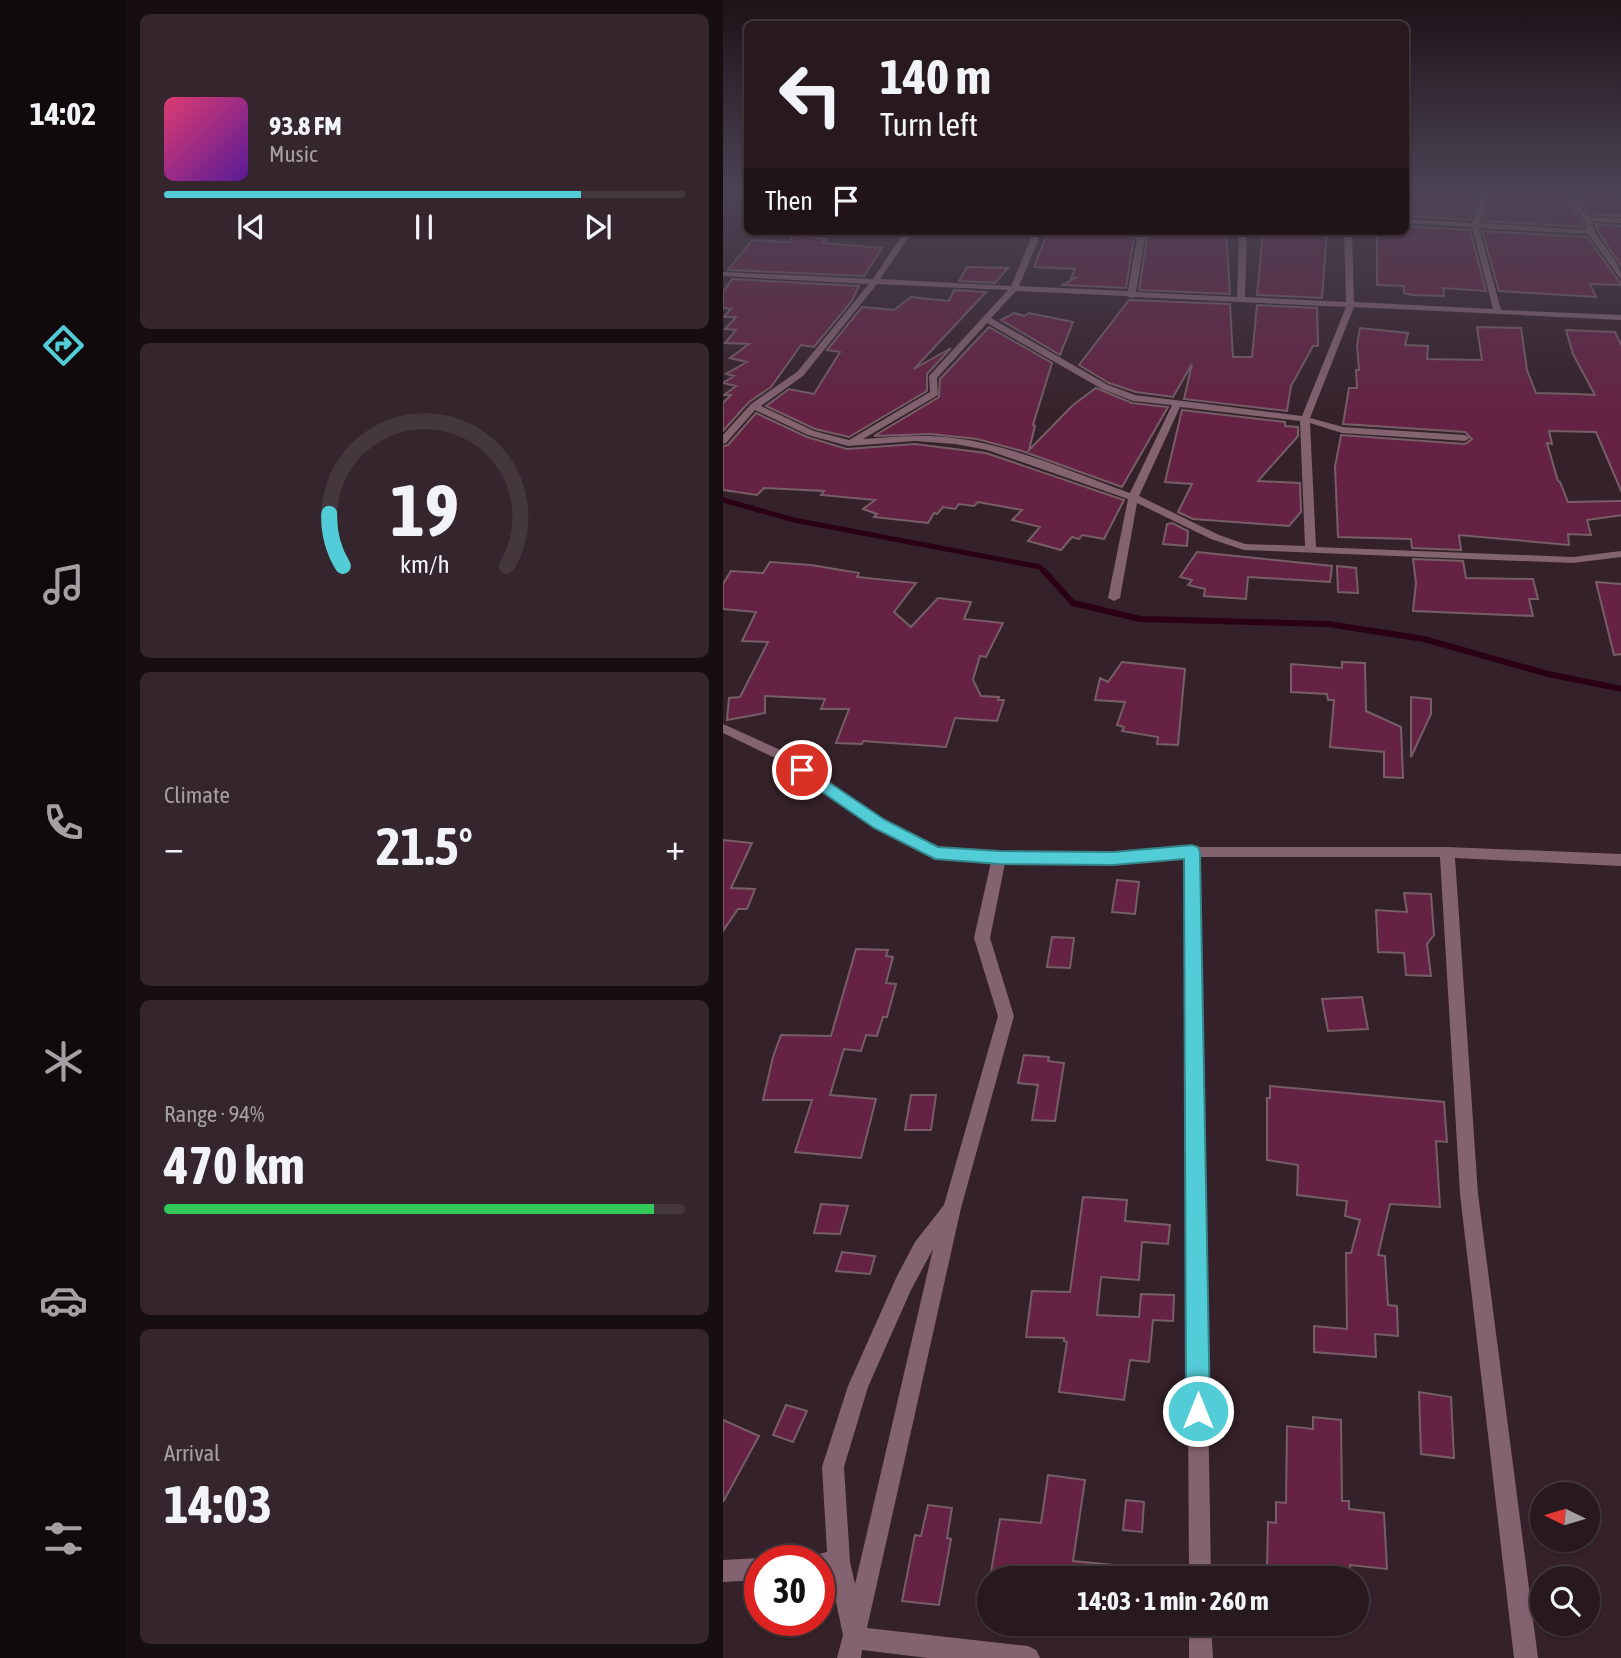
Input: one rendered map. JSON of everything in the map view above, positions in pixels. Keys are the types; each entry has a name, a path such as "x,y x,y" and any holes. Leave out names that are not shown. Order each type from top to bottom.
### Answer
{"street":[{"path":"723,441 754,406 800,373 886,264"},
{"path":"848,443 935,393 932,378 1013,290 1024,264"},
{"path":"1131,296 1136,264"},
{"path":"1241,301 1242,264"},
{"path":"1311,550 1305,419 1350,306 1349,264"},
{"path":"1485,264 1498,313"},
{"path":"1611,264 1621,279"},
{"path":"723,274 873,284 1621,318"},
{"path":"988,320 1105,387 1133,398 1305,419 1343,430 1465,438"},
{"path":"1114,598 1133,498 1177,404"},
{"path":"754,406 811,433 848,443 915,438 990,447 1133,498 1215,537 1244,547 1573,560 1621,554"},
{"path":"723,728 782,756 879,824 935,853 999,858 1113,859 1192,852 1447,852 1621,860"},
{"path":"1192,852 1200,1566"},
{"path":"1447,852 1470,1194 1526,1658"},
{"path":"852,1648 952,1208 1006,1016 982,938 999,858"},
{"path":"830,1545 833,1467 855,1398 922,1249 952,1208"},
{"path":"723,1571 744,1570"},
{"path":"835,1585 852,1648"},
{"path":"1200,1636 1201,1658"},
{"path":"852,1648 1027,1658"}],"building":[{"path":"733,264 871,264 864,276 728,270"},
{"path":"1035,264 1130,264 1126,288 1063,285 1075,278 1071,278 1075,269 1034,267"},
{"path":"1143,264 1228,264 1230,294 1139,290"},
{"path":"1260,264 1325,264 1322,298 1257,295"},
{"path":"1377,264 1479,264 1486,291 1443,288 1444,296 1412,295 1404,293 1404,286 1377,285"},
{"path":"1491,264 1607,264 1622,285 1590,284 1596,297 1499,291"},
{"path":"967,267 1008,268 995,283 959,281"},
{"path":"732,279 859,286 851,302 814,347 801,345 771,387 749,402 723,431 723,403 731,395 724,395 736,386 723,383 734,376 726,374 747,362 730,358 749,344 725,343 736,330 725,329 736,317 724,317 731,309 723,308 723,292"},
{"path":"954,290 986,292 914,369 951,348 927,374 927,391 849,437 815,429 766,406 789,389 814,394 840,352 827,350 862,307 894,310 911,297 949,301"},
{"path":"1129,300 1230,304 1233,357 1252,357 1257,305 1317,308 1318,346 1313,346 1291,386 1287,411 1184,399 1192,364 1173,397 1136,392 1109,383 1079,365"},
{"path":"1014,313 1024,316 1029,313 1073,322 1060,355 1001,320"},
{"path":"989,327 1052,363 1033,425 1035,426 1029,450 1073,405 1096,388 1132,403 1168,407 1122,487 1022,451 977,439 931,434 874,436 939,397 940,379"},
{"path":"1477,327 1521,328 1527,370 1536,393 1595,395 1573,354 1566,330 1615,332 1622,347 1622,493 1596,432 1549,431 1552,444 1547,443 1558,481 1568,502 1622,501 1622,515 1587,520 1591,535 1568,534 1569,545 1459,535 1461,550 1412,548 1411,539 1338,537 1335,467 1341,435 1465,444 1472,439 1465,432 1343,424 1349,388 1357,388 1357,345 1360,328 1408,333 1405,345 1428,346 1427,359 1482,360"},
{"path":"1182,410 1285,422 1285,426 1298,427 1298,436 1258,481 1300,483 1301,512 1289,526 1193,519 1178,512 1192,484 1165,482"},
{"path":"756,413 807,437 847,449 915,444 986,453 1124,500 1104,539 1082,535 1079,539 1072,537 1061,550 1028,541 1040,527 1012,520 1022,510 978,502 974,506 959,504 955,509 943,507 937,514 934,513 928,523 874,517 877,514 863,509 875,500 821,495 824,491 764,488 757,495 723,490 723,446 728,445"},
{"path":"1172,523 1188,531 1187,546 1163,544 1167,524"},
{"path":"1197,552 1332,566 1330,582 1248,577 1246,599 1204,596 1205,589 1188,585 1192,580 1180,577"},
{"path":"1413,559 1463,561 1466,578 1533,579 1538,599 1529,599 1533,616 1413,611 1416,583"},
{"path":"770,562 811,565 859,573 857,577 916,583 894,612 911,627 938,598 971,602 964,619 1003,623 986,657 980,656 973,680 981,696 1004,700 997,721 955,718 946,747 863,741 862,744 836,743 849,709 821,709 825,699 765,696 765,713 727,720 729,698 740,697 768,642 742,641 756,612 723,609 723,584 731,571 763,573"},
{"path":"1337,566 1356,568 1358,593 1338,592"},
{"path":"1596,582 1622,584 1622,654 1614,655"},
{"path":"1122,662 1185,669 1178,745 1157,744 1158,737 1122,731 1124,727 1117,725 1125,702 1095,700 1100,678 1108,682"},
{"path":"1342,662 1365,663 1366,711 1401,727 1403,778 1384,777 1384,752 1330,747 1334,700 1328,700 1327,694 1291,692 1291,664 1342,668"},
{"path":"1411,697 1431,699 1431,714 1411,757"},
{"path":"723,840 752,843 731,888 755,889 747,909 738,909 723,931"},
{"path":"1117,880 1139,882 1135,914 1112,912"},
{"path":"1404,893 1431,894 1434,935 1427,944 1431,976 1406,975 1404,953 1378,952 1376,910 1407,912"},
{"path":"1052,937 1074,938 1070,968 1047,967"},
{"path":"856,949 888,950 886,956 893,957 886,983 896,984 887,1017 883,1017 877,1036 866,1035 861,1051 844,1049 830,1095 876,1099 861,1158 795,1152 812,1100 763,1100 773,1057 781,1035 831,1036"},
{"path":"1362,997 1368,1029 1328,1031 1322,999"},
{"path":"1024,1055 1049,1057 1048,1061 1064,1063 1055,1121 1032,1120 1038,1085 1018,1083"},
{"path":"1270,1086 1444,1102 1447,1142 1436,1141 1440,1207 1390,1204 1378,1255 1385,1256 1388,1305 1397,1306 1398,1336 1375,1334 1376,1357 1314,1352 1314,1326 1347,1329 1346,1253 1351,1253 1360,1220 1345,1216 1347,1201 1297,1195 1298,1165 1267,1160 1267,1098 1270,1098"},
{"path":"911,1095 936,1095 931,1130 905,1130"},
{"path":"1083,1197 1127,1200 1125,1221 1170,1225 1168,1244 1142,1242 1139,1280 1101,1277 1097,1315 1139,1317 1141,1294 1174,1295 1173,1321 1153,1320 1149,1362 1130,1360 1124,1400 1059,1392 1067,1342 1064,1338 1026,1337 1032,1291 1070,1292"},
{"path":"821,1204 848,1206 840,1234 814,1233"},
{"path":"842,1252 875,1256 870,1274 836,1271"},
{"path":"1419,1392 1451,1397 1454,1458 1421,1454"},
{"path":"786,1405 807,1411 793,1442 773,1435"},
{"path":"1313,1417 1341,1420 1342,1501 1349,1501 1349,1509 1384,1513 1387,1569 1350,1565 1267,1566 1268,1522 1276,1523 1276,1502 1286,1503 1287,1426 1313,1429"},
{"path":"723,1420 759,1436 723,1502"},
{"path":"1048,1475 1085,1480 1073,1561 1113,1566 992,1566 1000,1519 1041,1523"},
{"path":"1126,1500 1144,1502 1142,1532 1123,1530"},
{"path":"928,1505 952,1508 947,1538 951,1539 939,1605 902,1601 915,1535 921,1536"}],"waterway":[{"path":"723,500 794,520 1040,567 1045,573"},
{"path":"1044,571 1073,603 1140,619 1328,624 1424,639 1548,674 1622,689"}],"route":[{"path":"802,770 879,824 935,853 999,858 1113,859 1192,852 1198,1411"}]}
